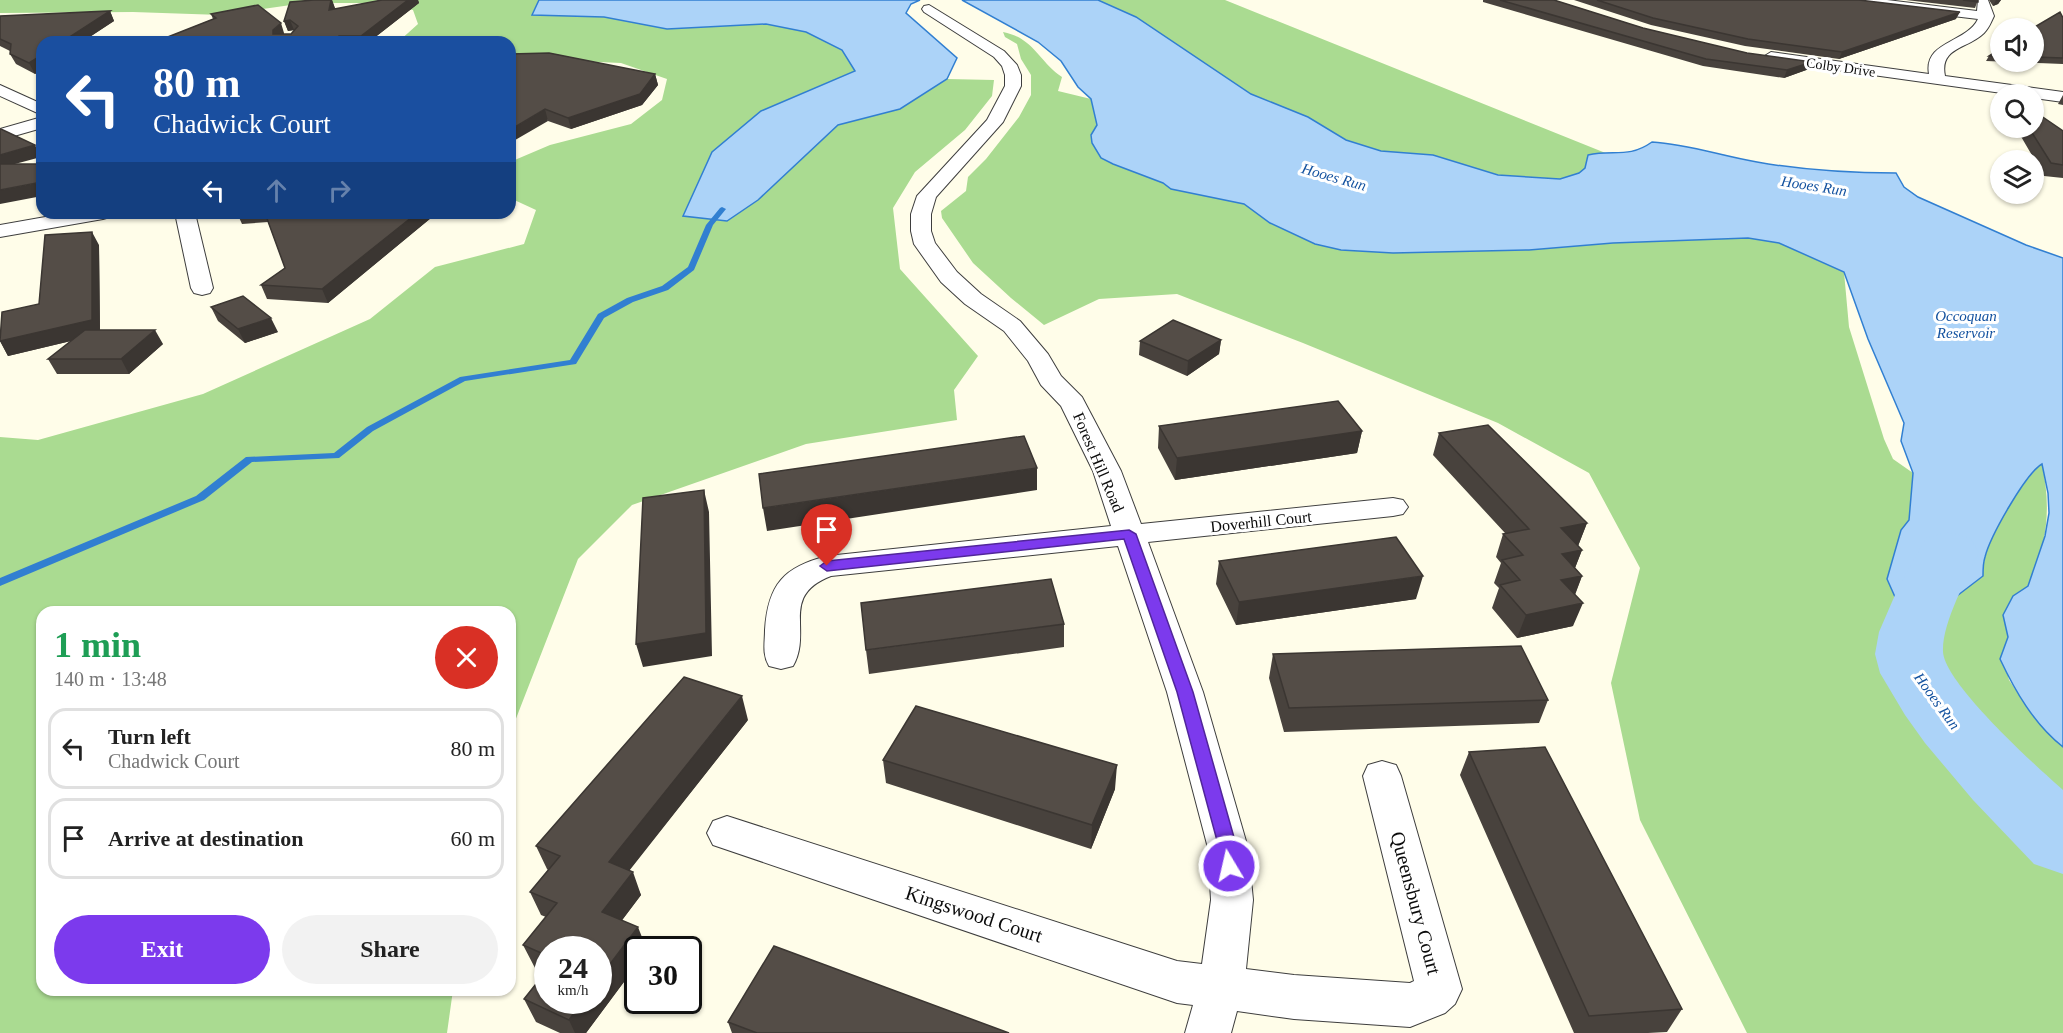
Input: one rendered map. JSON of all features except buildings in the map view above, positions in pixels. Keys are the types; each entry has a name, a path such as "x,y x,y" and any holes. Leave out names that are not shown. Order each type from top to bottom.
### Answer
{"street":[{"path":"1853,0 1987,16"},
{"path":"1938,80 1934,70 1934,61 1948,48 1979,32 1985,24 1987,16 1981,0"},
{"name":"Forest Hill Road","path":"929,9 999,54 1009,65 1013,75 1013,86 994,123 927,196 921,214 921,231 925,244 949,277 973,299 1012,326 1038,359 1050,380 1073,403 1107,471 1185,692 1228,848 1232,900 1222,986 1208,1033"},
{"name":"Colby Drive","path":"1755,54 2063,97"},
{"path":"0,90 36,107"},
{"path":"0,135 36,124"},
{"path":"0,231 69,219"},
{"path":"186,219 202,288"},
{"name":"Doverhill Court","path":"781,657 786,592 796,579 808,571 827,566 1393,507"},
{"name":"Queensbury Court","path":"1222,986 1294,996 1410,1005 1429,998 1438,988 1382,776"},
{"name":"Kingswood Court","path":"727,833 1177,981 1222,986"}],"green space":[{"path":"0,0 539,0 532,14 604,17 667,29 766,24 806,32 842,50 855,71 761,111 683,216 727,221 758,200 838,125 900,109 947,79 994,80 992,96 965,130 915,172 893,208 900,269 978,356 954,390 957,420 806,444 632,505 578,559 516,719 516,606 36,606 36,996 452,996 447,1033 0,1033 0,437 38,440 203,394 370,319 435,267 524,244 536,210 516,201 516,159 550,145 631,124 662,100 667,79 621,63 516,61 516,36 405,36 418,24 413,10 376,3 305,3 221,15 133,12 0,13"},
{"path":"1098,0 1225,0 1608,154 1588,155 1585,168 1579,174 1560,179 1498,175 1433,155 1381,151 1346,140 1308,117 1251,94 1175,44"},
{"path":"1003,32 1022,39 1062,77 1058,91 1091,99 1097,125 1091,135 1113,164 1163,183 1171,189 1244,204 1270,223 1393,253 1529,250 1613,243 1748,238 1779,243 1844,272 1849,327 1884,439 1893,459 1913,473 1909,520 1901,530 1895,597 1915,627 1983,576 1983,564 1988,547 2001,521 2026,481 2042,464 2047,510 2044,539 2029,584 2013,597 2003,615 2008,637 2003,651 2009,680 2035,719 2063,747 2063,1033 1747,1033 1640,820 1611,683 1640,568 1589,473 1498,423 1177,294 1099,299 1044,325 973,263 942,218 941,211 966,191 968,177 986,159 1019,117 1031,95 1031,75 1021,59 1017,44 1005,37"}],"water":[{"path":"539,0 920,0 911,4 906,13 957,58 947,79 900,109 838,125 758,200 727,221 683,216 712,152 761,111 855,71 842,50 806,32 766,24 667,29 604,17 532,15"},
{"name":"Occoquan Reservoir","path":"962,0 1098,0 1136,17 1251,94 1308,117 1346,140 1381,151 1433,155 1498,175 1560,179 1579,173 1585,168 1588,155 1628,152 1652,142 1679,145 1744,160 1791,167 1843,172 1896,173 1904,187 1918,197 2026,245 2063,258 2063,747 2043,728 2026,706 2000,659 2008,637 2003,615 2013,596 2028,586 2045,536 2049,513 2048,493 2042,464 2027,480 2001,521 1985,557 1983,576 1915,628 1895,597 1887,579 1901,530 1909,520 1913,473 1901,441 1904,423 1868,339 1844,272 1779,243 1748,238 1613,243 1529,250 1393,253 1341,250 1315,244 1270,223 1244,204 1171,189 1163,183 1101,158 1092,143 1091,135 1097,125 1091,99 1078,87 1061,61 1038,42"}],"waterway":[{"path":"0,582 200,498 249,459 336,456 370,429 463,379 573,362 601,316 630,300 665,288 691,268 710,225 722,209"},
{"name":"Hooes Run","path":"1948,552 1913,632 1909,654 1915,673 1930,696 1975,751 2000,779 2063,840"}],"route":[{"path":"827,566 1129,534 1185,692 1228,848 1229,866"}]}
